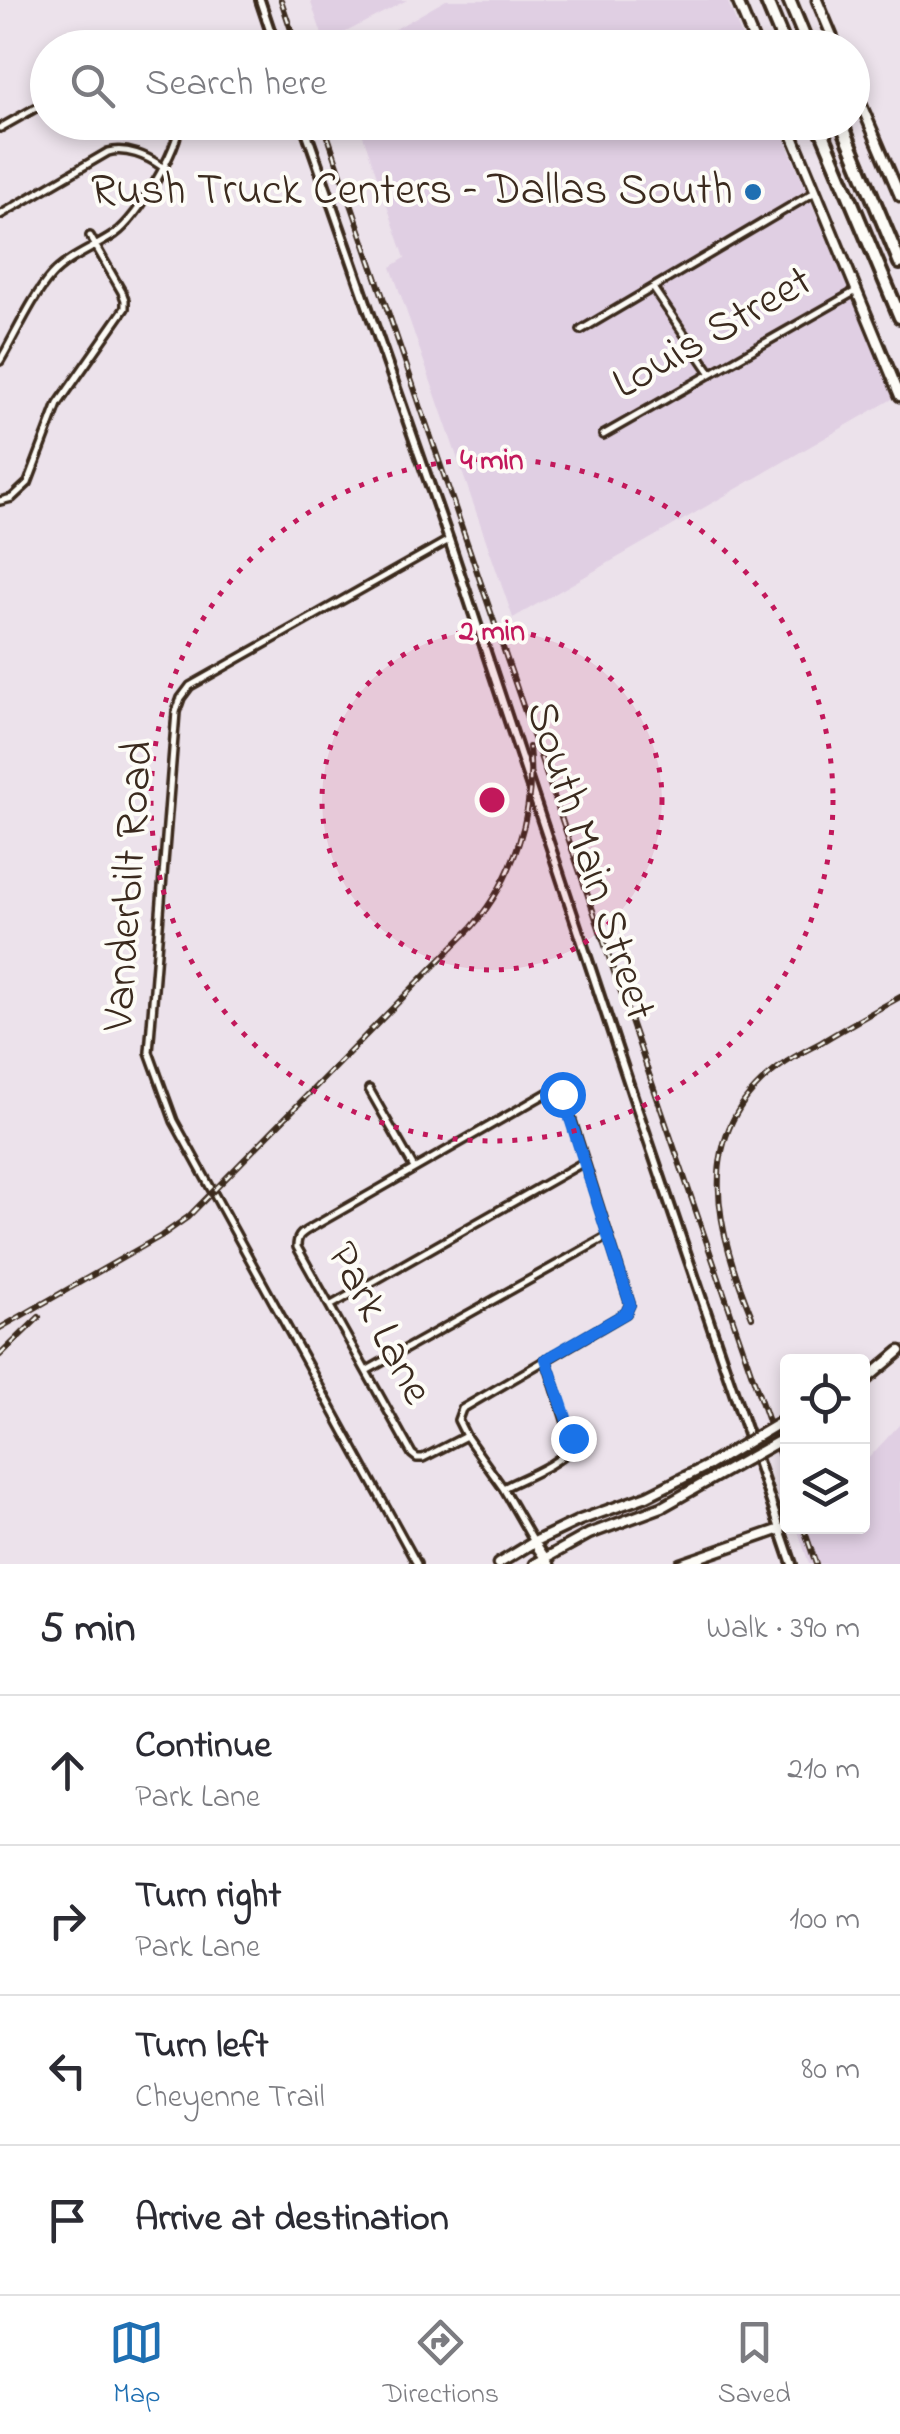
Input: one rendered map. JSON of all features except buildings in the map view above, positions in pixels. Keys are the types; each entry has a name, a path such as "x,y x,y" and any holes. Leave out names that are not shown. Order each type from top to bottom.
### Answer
{"highway":[{"path":"766,0 778,30"},
{"path":"789,0 802,30"},
{"path":"826,140 900,318"},
{"path":"849,140 900,263"}],"main road":[{"path":"738,0 750,30"},
{"path":"817,0 830,30"},
{"path":"870,125 900,196"},
{"path":"794,140 900,396"},
{"path":"870,1377 900,1351"},
{"path":"498,1564 580,1520 647,1496 709,1465 780,1423"},
{"path":"534,1564 547,1561 562,1547 610,1525 662,1507 780,1441"},
{"path":"680,1564 780,1530"},
{"path":"534,1542 547,1561"}],"street":[{"path":"260,0 270,30"},
{"path":"0,128 30,111"},
{"path":"0,362 48,279 126,224 144,200 176,140"},
{"name":"South Main Street","path":"309,140 780,1527"},
{"path":"0,214 108,152 127,151 162,167"},
{"path":"581,330 815,192"},
{"path":"0,501 12,498 28,483 58,404 124,308 122,292 90,236"},
{"path":"654,288 710,372"},
{"name":"Louis Street","path":"602,435 856,290"},
{"name":"Vanderbilt Road","path":"417,1564 174,1120 150,1052 176,712 181,698 190,686 448,540"},
{"path":"369,1089 414,1168"},
{"name":"Park Lane","path":"466,1436 417,1458 408,1448 297,1247 297,1240 300,1234 414,1168 559,1091 565,1099 630,1309 462,1409 458,1420 466,1436 504,1488 534,1542"},
{"path":"330,1306 584,1162"},
{"path":"366,1370 608,1236"},
{"path":"504,1488 572,1450 573,1438 546,1359"},
{"name":"South Main Street","path":"782,1534 792,1564"}],"shaded area":[{"path":"310,0 407,0 350,30 320,30"},
{"path":"446,0 727,0 739,30 394,30"},
{"path":"364,140 785,140 894,398 513,618 391,267 405,258"},
{"path":"900,1424 900,1564 809,1564 799,1534 870,1534 870,1456"}],"railway":[{"path":"281,0 291,30"},
{"path":"329,140 780,1457"},
{"path":"0,1328 188,1217 472,927 500,887 519,843 529,796 529,747"},
{"path":"752,1317 729,1253 722,1220 721,1156 730,1125 748,1097 774,1071 900,997"},
{"path":"0,1355 39,1317"},
{"path":"806,1534 816,1564"}],"place":[{"name":"Rush Truck Centers – Dallas South","path":"753,192"}],"route":[{"path":"562,1094 630,1304 626,1313 546,1359 573,1438"}]}
